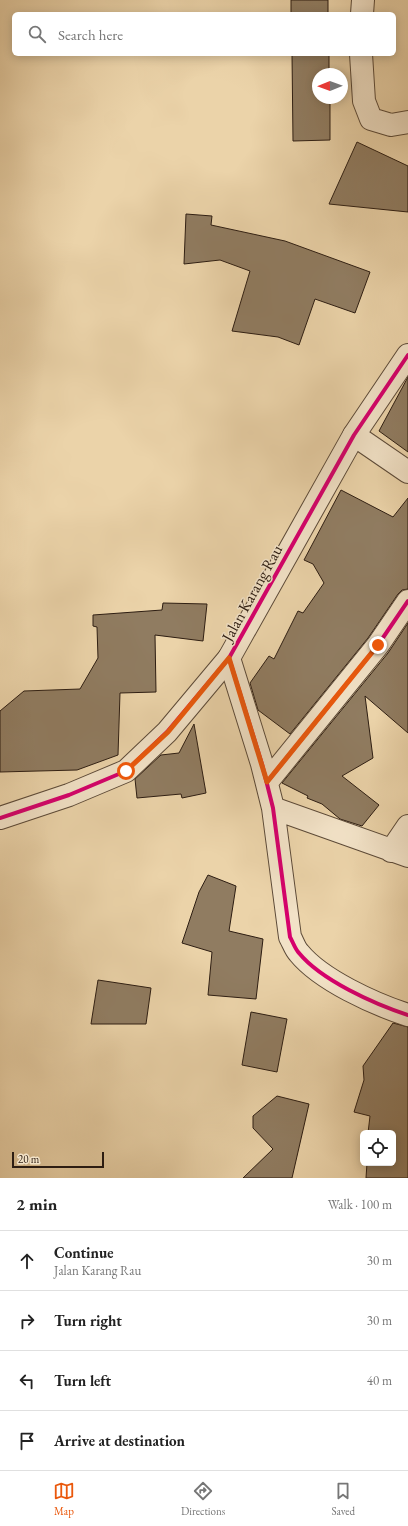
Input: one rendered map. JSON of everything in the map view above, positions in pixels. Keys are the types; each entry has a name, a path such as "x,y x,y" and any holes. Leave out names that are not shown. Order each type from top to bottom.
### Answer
{"street":[{"path":"362,0 362,12"},
{"path":"361,56 364,101 371,120 391,125 408,122"},
{"name":"Jalan Karang Rau","path":"0,818 69,795 126,771 168,732 229,658 354,435 408,355"},
{"path":"354,435 408,472"},
{"path":"267,782 378,645 408,601"},
{"path":"229,658 267,782 273,808 290,937 298,953 329,979 392,1010 408,1015"},
{"path":"273,808 400,853 408,826"}],"building":[{"path":"291,0 328,0 328,12 291,12"},
{"path":"292,56 329,56 329,68 312,68 312,104 330,104 330,140 293,141"},
{"path":"357,142 408,166 408,212 329,204"},
{"path":"186,214 212,216 211,225 285,241 370,272 355,313 315,299 299,345 278,337 232,331 250,271 220,260 184,264"},
{"path":"408,377 408,452 379,431"},
{"path":"341,490 393,517 408,498 408,589 402,590 398,594 368,638 290,734 258,710 250,683 269,656 274,659 298,611 303,613 324,583 313,564 304,560"},
{"path":"163,603 207,604 203,641 155,635 156,692 120,693 118,755 77,770 0,772 0,711 24,691 80,689 98,658 97,627 93,626 93,615 162,610"},
{"path":"408,623 408,733 365,696 373,758 342,776 379,805 362,826 340,819 322,804 307,798 308,796 282,783 388,653"},
{"path":"194,724 206,793 182,798 181,794 137,798 135,779 161,755 179,753"},
{"path":"208,875 236,886 229,931 263,939 256,999 208,995 212,952 182,943 199,892"},
{"path":"98,980 151,988 146,1024 91,1024"},
{"path":"251,1012 287,1019 277,1072 242,1065"},
{"path":"393,1023 408,1027 408,1178 366,1178 367,1166 396,1166 396,1130 368,1130 370,1116 354,1112 364,1080 363,1066"},
{"path":"277,1096 309,1104 292,1178 243,1178 273,1149 253,1128 253,1116"}],"cycle path":[{"path":"0,818 69,795 126,771 167,732 229,658 354,435 408,355"},
{"path":"267,782 378,645 408,601"},
{"path":"229,658 262,764 273,808 290,937 295,947 309,963 334,982 364,998 408,1015"}],"route":[{"path":"126,771 168,732 229,658 267,782 378,645"}]}
